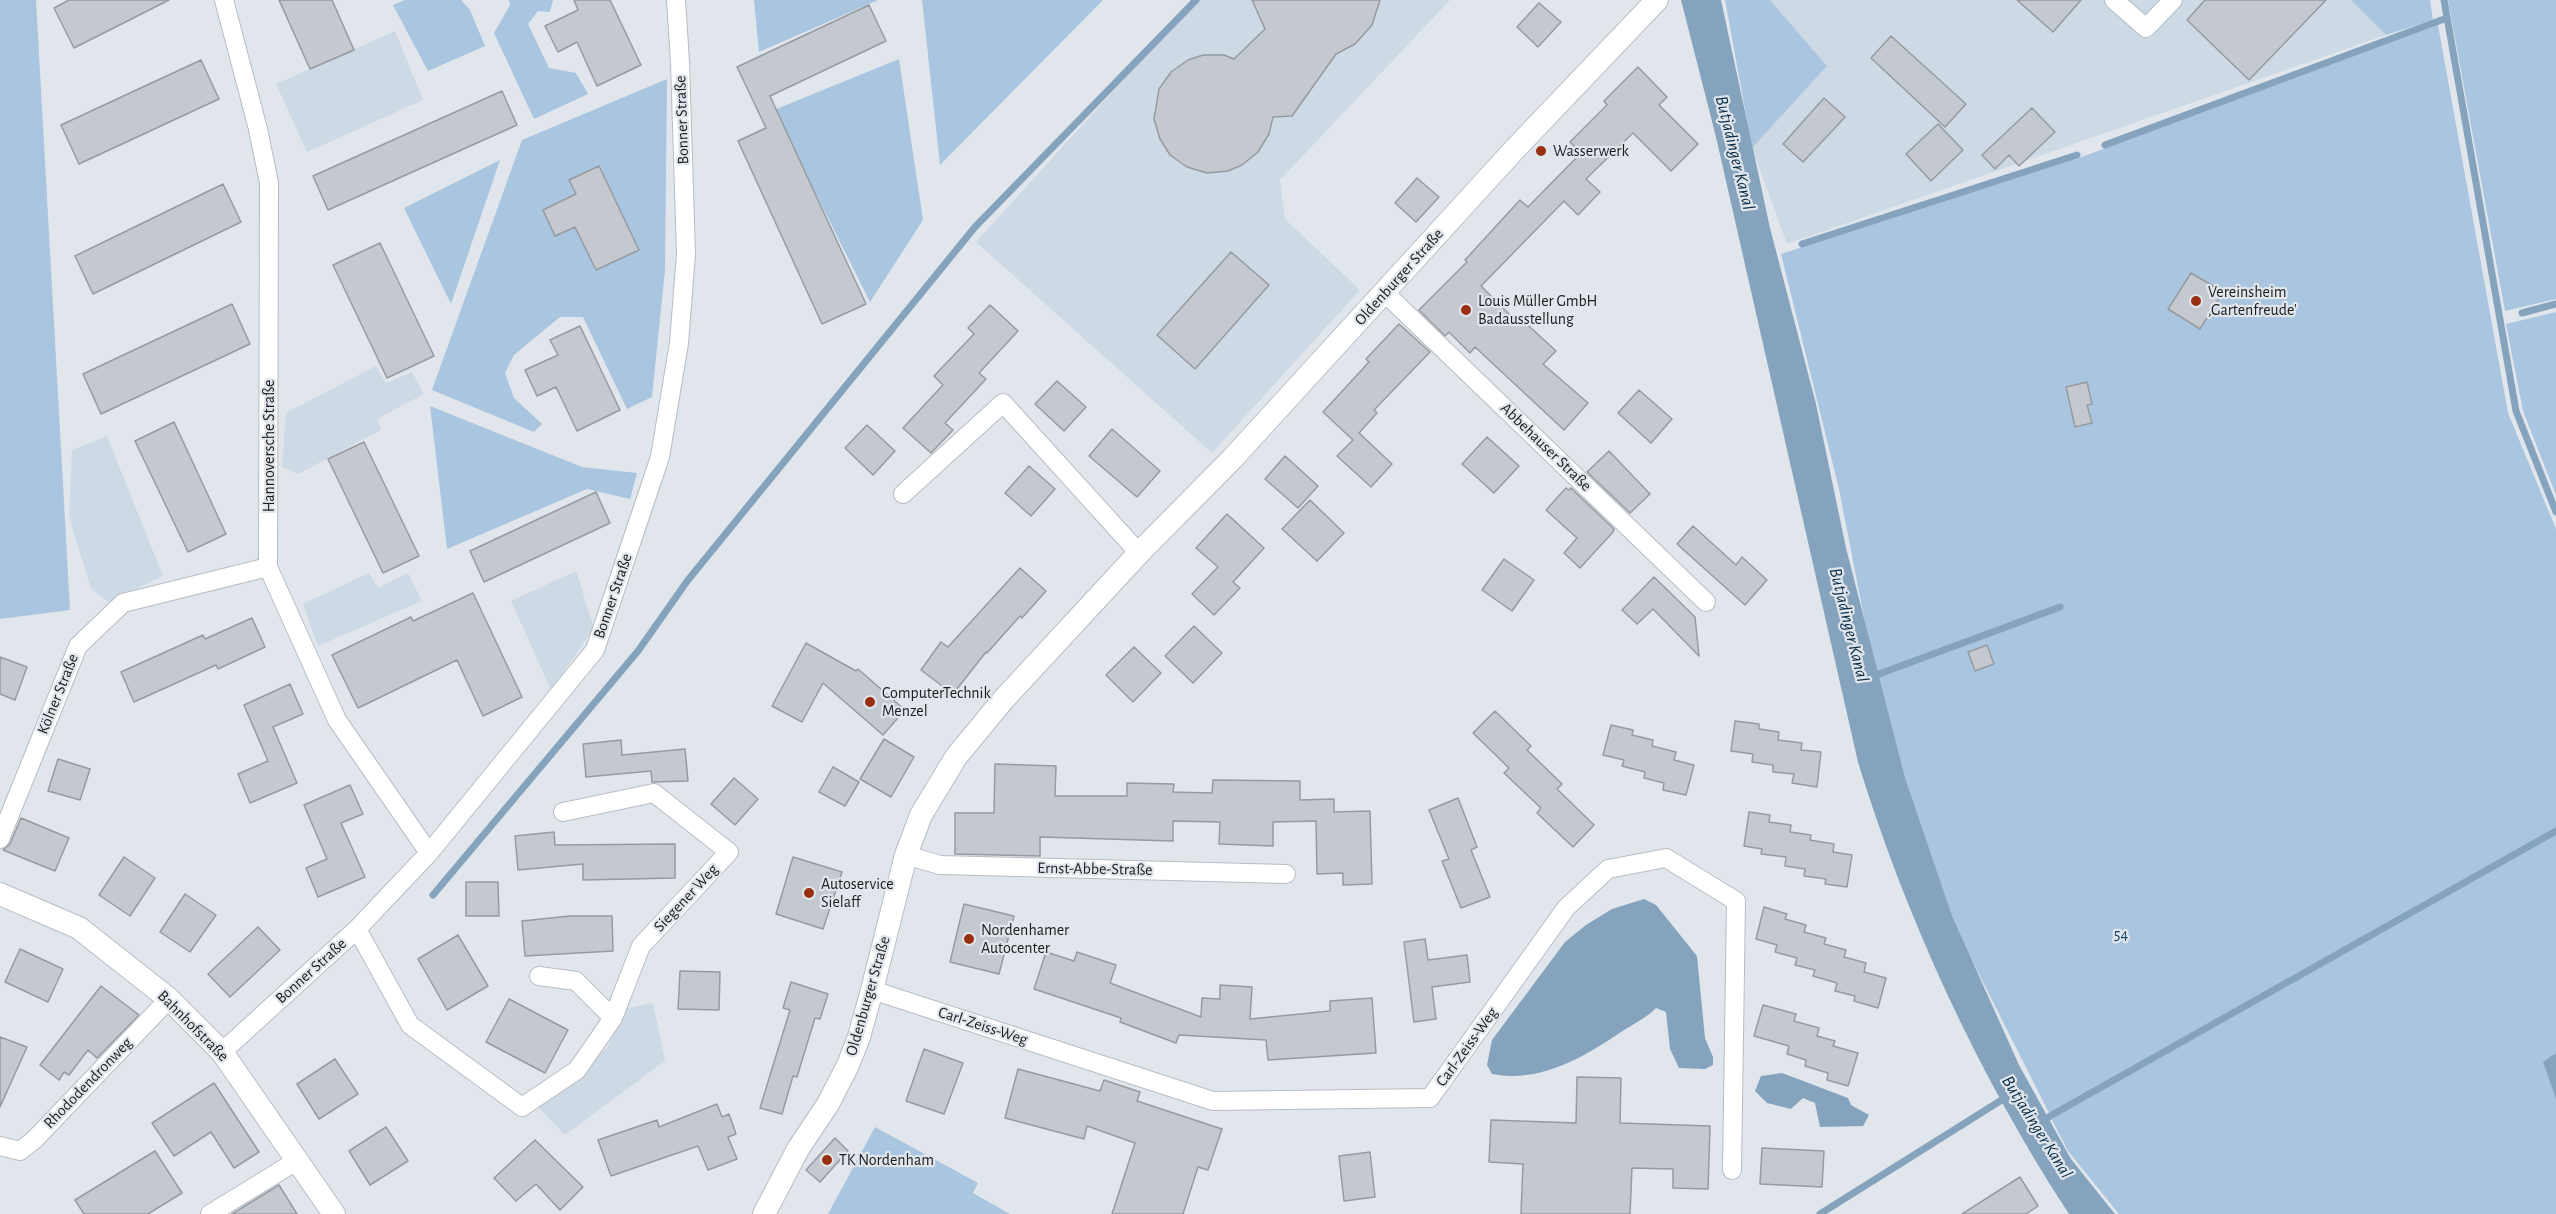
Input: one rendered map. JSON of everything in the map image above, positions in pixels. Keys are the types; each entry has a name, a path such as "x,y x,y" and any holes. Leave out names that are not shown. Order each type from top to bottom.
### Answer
{"street":[{"name":"Hannoversche Straße","path":"224,0 258,129 269,183 268,567 337,720 429,853"},
{"name":"Bonner Straße","path":"222,1052 357,929 429,853 595,650 660,457 679,343 687,254 680,62 675,0"},
{"name":"Oldenburger Straße","path":"764,1214 798,1149 828,1104 848,1065 859,1037 872,990 906,855 921,815 956,756 1004,700 1139,553 1232,459 1514,150 1657,0"},
{"path":"2114,0 2146,28 2173,0"},
{"name":"Abbehauser Straße","path":"1385,293 1706,602"},
{"path":"903,494 1003,403 1139,553"},
{"name":"Kölner Straße","path":"0,839 78,646 123,603 268,567"},
{"name":"Siegener Weg","path":"357,929 410,1025 522,1107 578,1070 613,1018 641,946 729,852 654,793 563,812"},
{"name":"Ernst-Abbe-Straße","path":"906,855 940,865 1286,874"},
{"name":"Carl-Zeiss-Weg","path":"872,990 1214,1101 1430,1098 1566,908 1608,869 1666,858 1736,901 1732,1170"},
{"name":"Bahnhofstraße","path":"0,894 79,928 169,999 222,1052 334,1214"},
{"path":"539,976 576,981 613,1018"},
{"name":"Rhododendronweg","path":"0,1146 20,1151 34,1140 169,999"},
{"path":"210,1214 298,1160"}],"shaded area":[{"path":"1196,0 1450,0 1280,180 1285,219 1360,290 1212,453 976,242"},
{"path":"1770,0 2351,0 2386,35 1787,244 1752,148 1827,66"},
{"path":"395,31 423,100 307,152 276,84"},
{"path":"376,366 386,383 412,372 424,394 377,419 381,430 298,474 282,467 286,413"},
{"path":"107,436 163,576 109,602 91,589 69,517 72,450"},
{"path":"576,571 594,628 551,690 511,601"},
{"path":"369,573 378,588 408,573 422,601 318,646 303,604"},
{"path":"653,1003 665,1061 565,1135 537,1106 607,1048 627,1008"}],"green space":[{"path":"0,0 36,0 70,610 0,619"},
{"path":"405,0 461,0 470,10 485,46 428,71 393,5"},
{"path":"509,0 553,0 550,12 538,11 528,24 549,68 576,73 588,94 534,119 494,33 510,5"},
{"path":"754,0 878,0 759,52"},
{"path":"922,0 1103,0 940,165"},
{"path":"1725,0 1770,0 1827,66 1752,148"},
{"path":"2351,0 2430,0 2433,20 2386,35"},
{"path":"2448,0 2556,0 2556,299 2505,311"},
{"name":"54","path":"2438,25 2508,413 2556,529 2556,828 2050,1115 1934,885 1885,725 1839,489 1781,254 2079,158"},
{"path":"899,59 923,220 870,302 774,110"},
{"path":"667,79 665,270 652,397 627,409 583,317 560,317 514,355 505,373 514,398 542,424 534,432 432,390 522,140"},
{"path":"500,160 451,304 404,208"},
{"path":"2556,312 2556,495 2523,411 2506,324"},
{"path":"430,406 582,467 637,473 630,499 587,489 447,549"},
{"path":"2556,834 2556,1214 2119,1214 2068,1151 2051,1118"},
{"path":"875,1127 978,1183 973,1193 1010,1214 828,1214"}],"water":[{"name":"Butjadinger Kanal","path":"1681,0 1721,0 1770,228 1816,404 1846,548 1905,778 1952,916 2019,1065 2071,1159 2115,1214 2069,1214 2036,1161 1975,1052 1948,995 1922,938 1877,821 1858,762 1716,137"},
{"path":"1644,899 1656,905 1697,956 1705,1038 1713,1057 1713,1065 1705,1069 1679,1068 1670,1049 1666,1012 1656,1008 1643,1019 1604,1043 1558,1067 1526,1075 1492,1074 1487,1065 1492,1040 1565,942 1586,925 1612,909"},
{"path":"2556,1053 2556,1099 2543,1062"},
{"path":"1782,1073 1848,1098 1851,1105 1869,1115 1863,1126 1820,1127 1815,1103 1803,1098 1791,1109 1767,1103 1755,1091 1761,1076"}],"building":[{"path":"69,0 169,0 74,48 54,8"},
{"path":"279,0 332,0 354,50 310,69"},
{"path":"574,0 610,0 641,65 597,86 577,42 558,52 545,26 578,10"},
{"path":"1252,0 1380,0 1372,25 1355,44 1336,54 1292,116 1273,117 1269,134 1258,152 1242,165 1228,171 1207,173 1187,167 1170,155 1160,139 1154,119 1159,89 1171,72 1188,60 1203,55 1224,55 1234,59 1265,29"},
{"path":"2017,0 2081,0 2053,32"},
{"path":"2205,0 2326,0 2249,80 2187,20"},
{"path":"1539,3 1561,22 1538,47 1517,27"},
{"path":"869,5 886,41 770,96 866,304 822,324 738,141 766,128 737,67"},
{"path":"1891,36 1966,104 1945,127 1871,58"},
{"path":"201,60 219,99 79,164 61,125"},
{"path":"1638,67 1667,97 1659,105 1698,144 1671,171 1633,133 1586,179 1600,192 1578,215 1564,201 1481,286 1513,318 1517,315 1556,351 1543,364 1588,403 1564,430 1475,347 1470,353 1449,332 1445,336 1419,310 1467,262 1465,260 1520,200 1528,207 1581,153 1570,142 1607,105 1604,101"},
{"path":"502,91 517,125 328,210 313,176"},
{"path":"1824,98 1845,117 1803,162 1783,144"},
{"path":"2032,108 2055,132 2019,166 2009,155 1995,169 1982,155"},
{"path":"1938,124 1963,150 1931,181 1906,154"},
{"path":"599,166 639,250 596,270 575,227 555,236 543,210 576,194 569,180"},
{"path":"1417,178 1439,197 1416,222 1395,203"},
{"path":"223,184 241,222 93,294 75,256"},
{"path":"380,243 434,356 387,378 333,265"},
{"path":"1231,252 1269,285 1195,369 1157,335"},
{"name":"Vereinsheim ,Gartenfreude'","path":"2191,273 2223,292 2200,329 2168,309"},
{"path":"232,304 250,344 101,414 83,374"},
{"path":"990,305 1018,331 979,373 986,379 945,423 953,430 931,453 903,428 943,385 934,376 974,334 968,328"},
{"path":"1399,324 1430,352 1374,410 1377,413 1359,433 1392,464 1371,487 1337,456 1353,440 1323,412 1369,362 1366,359"},
{"path":"580,326 620,410 577,431 556,387 537,396 525,370 558,355 550,340"},
{"path":"1057,381 1086,407 1064,431 1035,404"},
{"path":"2087,382 2092,404 2087,405 2092,423 2075,427 2066,387"},
{"path":"1639,390 1672,419 1651,443 1618,413"},
{"path":"174,422 226,534 188,552 135,441"},
{"path":"867,425 895,451 873,475 845,448"},
{"path":"1112,429 1160,471 1137,497 1089,456"},
{"path":"1487,437 1519,466 1494,493 1462,464"},
{"path":"364,442 419,556 383,573 328,459"},
{"path":"1609,451 1650,494 1630,513 1587,472"},
{"path":"1285,456 1318,486 1298,508 1265,479"},
{"path":"1029,466 1055,489 1031,516 1005,493"},
{"path":"1566,488 1569,490 1571,488 1614,529 1580,568 1564,553 1577,538 1546,510"},
{"path":"596,492 610,523 484,582 470,551"},
{"path":"1310,500 1344,533 1317,561 1282,529"},
{"path":"1227,514 1264,548 1233,582 1240,588 1214,615 1192,594 1218,567 1196,548"},
{"path":"1693,526 1736,565 1742,557 1767,580 1745,605 1677,544"},
{"path":"1504,559 1534,580 1512,611 1482,590"},
{"path":"1020,568 1046,591 1022,618 1020,616 986,652 953,694 921,670 941,642 948,647"},
{"path":"1654,577 1695,617 1699,656 1653,609 1637,624 1622,610"},
{"path":"473,593 522,697 483,716 457,660 358,708 332,655 411,617 413,621"},
{"path":"252,618 265,647 218,669 216,665 134,702 121,672 203,635 205,639"},
{"path":"1194,626 1222,653 1193,683 1165,656"},
{"path":"806,643 856,671 858,669 905,710 883,735 823,683 802,722 772,706"},
{"path":"1987,645 1994,664 1975,671 1968,652"},
{"path":"1134,647 1161,673 1133,702 1106,675"},
{"path":"0,657 27,667 15,700 0,694"},
{"path":"290,684 303,714 273,727 297,783 250,803 238,774 268,761 244,705"},
{"path":"1495,711 1531,746 1527,750 1562,784 1557,789 1594,825 1573,847 1537,813 1541,808 1504,773 1509,768 1473,733"},
{"path":"1735,721 1759,724 1759,729 1779,732 1778,740 1802,743 1801,750 1821,752 1817,787 1792,783 1794,774 1773,772 1773,765 1752,762 1753,754 1731,751"},
{"path":"1611,725 1633,730 1632,735 1653,740 1652,746 1676,752 1674,760 1694,765 1686,795 1663,790 1664,783 1644,778 1645,772 1622,766 1624,760 1603,755"},
{"path":"884,739 914,757 891,797 860,779"},
{"path":"621,740 622,755 685,749 688,781 652,782 651,771 586,777 583,744"},
{"path":"58,759 90,769 80,800 48,791"},
{"path":"995,764 1056,766 1055,796 1127,796 1127,783 1174,784 1173,792 1212,793 1213,780 1300,781 1300,800 1334,799 1334,812 1370,811 1372,884 1343,885 1343,873 1317,874 1316,821 1273,822 1273,846 1219,844 1220,822 1173,821 1173,841 1040,837 1040,856 955,854 955,813 994,813"},
{"path":"833,767 859,782 845,806 819,792"},
{"path":"734,778 758,799 735,825 711,804"},
{"path":"350,785 363,814 341,823 365,877 318,897 306,868 327,859 304,805"},
{"path":"1458,798 1477,847 1471,850 1490,897 1461,908 1442,861 1449,859 1429,810"},
{"path":"1749,812 1770,815 1769,822 1791,825 1790,832 1811,835 1810,840 1834,844 1833,852 1852,855 1847,887 1825,884 1826,879 1804,876 1805,869 1785,866 1786,857 1761,854 1762,849 1744,846"},
{"path":"21,818 69,838 55,871 3,850 10,844"},
{"path":"554,832 555,845 675,844 675,878 583,880 583,864 518,870 515,836"},
{"path":"124,857 155,878 130,916 99,895"},
{"name":"Autoservice Sielaff","path":"793,857 842,872 823,929 776,914"},
{"path":"466,882 498,882 499,916 466,916"},
{"path":"185,894 216,915 190,952 160,932"},
{"path":"964,904 1014,916 999,974 950,962"},
{"path":"1764,907 1787,914 1785,919 1806,925 1804,932 1826,938 1824,944 1846,950 1844,957 1866,963 1864,972 1886,978 1878,1008 1854,1001 1855,996 1835,991 1837,983 1813,976 1815,970 1795,965 1797,958 1775,952 1777,945 1756,939"},
{"path":"570,916 612,916 613,951 525,956 522,921"},
{"path":"258,927 280,950 230,997 208,974"},
{"path":"458,935 488,986 447,1010 418,959"},
{"path":"1425,939 1428,960 1467,955 1470,982 1432,987 1436,1019 1414,1022 1404,942"},
{"path":"20,949 63,969 48,1002 5,982"},
{"path":"1046,952 1074,961 1077,952 1116,965 1110,983 1201,1017 1202,998 1220,999 1220,985 1252,987 1250,1019 1330,1011 1330,1001 1372,998 1376,1053 1268,1060 1266,1040 1179,1035 1176,1043 1120,1022 1121,1018 1034,989"},
{"path":"680,971 720,972 719,1010 678,1009"},
{"path":"791,982 828,994 820,1019 815,1018 797,1077 793,1076 782,1114 760,1108 790,1010 783,1008"},
{"path":"101,986 139,1015 97,1058 88,1050 69,1075 64,1072 59,1080 40,1065"},
{"path":"509,999 568,1030 545,1073 486,1042"},
{"path":"1763,1005 1796,1014 1794,1021 1819,1028 1817,1036 1835,1041 1833,1046 1858,1053 1848,1086 1827,1080 1828,1073 1805,1066 1806,1060 1787,1054 1789,1046 1754,1036"},
{"path":"0,1037 27,1047 0,1107"},
{"path":"924,1049 963,1063 944,1114 906,1101"},
{"path":"335,1059 358,1094 319,1119 297,1084"},
{"path":"1018,1069 1100,1091 1104,1080 1140,1092 1137,1101 1222,1129 1208,1170 1198,1167 1183,1214 1112,1214 1135,1143 1087,1126 1084,1139 1005,1118"},
{"path":"1577,1077 1621,1078 1620,1123 1710,1126 1708,1189 1673,1188 1673,1169 1632,1168 1630,1214 1521,1214 1523,1164 1489,1162 1491,1120 1576,1123"},
{"path":"214,1083 259,1152 234,1168 211,1132 174,1156 152,1123"},
{"path":"717,1104 722,1117 729,1114 736,1134 728,1137 737,1159 708,1170 698,1146 611,1176 598,1140 657,1120 659,1127"},
{"path":"386,1127 408,1161 370,1185 349,1151"},
{"name":"TK Nordenham","path":"835,1138 848,1151 820,1182 806,1170"},
{"path":"535,1140 583,1187 560,1210 536,1184 516,1201 494,1178"},
{"path":"1762,1148 1824,1151 1822,1187 1760,1184"},
{"path":"155,1151 182,1193 148,1214 84,1214 75,1200"},
{"path":"1370,1152 1375,1197 1344,1201 1339,1156"},
{"path":"2020,1177 2038,1206 2026,1214 1962,1214"},
{"path":"279,1185 297,1214 232,1214"}],"waterway":[{"path":"433,895 638,651 688,580 975,227 1196,0"},
{"path":"2444,0 2516,411 2556,512"},
{"path":"2105,145 2447,18"},
{"path":"1802,244 2077,155"},
{"path":"2522,313 2556,304"},
{"name":"Butjadinger Kanal","path":"1871,677 2060,607"},
{"name":"Butjadinger Kanal","path":"2042,1123 2050,1116 2556,831"},
{"name":"Butjadinger Kanal","path":"1820,1214 2008,1096"}],"place":[{"name":"Wasserwerk","path":"1541,151"},
{"name":"Vereinsheim ,Gartenfreude'","path":"2196,301"},
{"name":"Louis Müller GmbH Badausstellung","path":"1466,310"},
{"name":"ComputerTechnik Menzel","path":"870,702"},
{"name":"Autoservice Sielaff","path":"809,893"},
{"name":"Nordenhamer Autocenter","path":"969,939"},
{"name":"TK Nordenham","path":"827,1160"}]}
